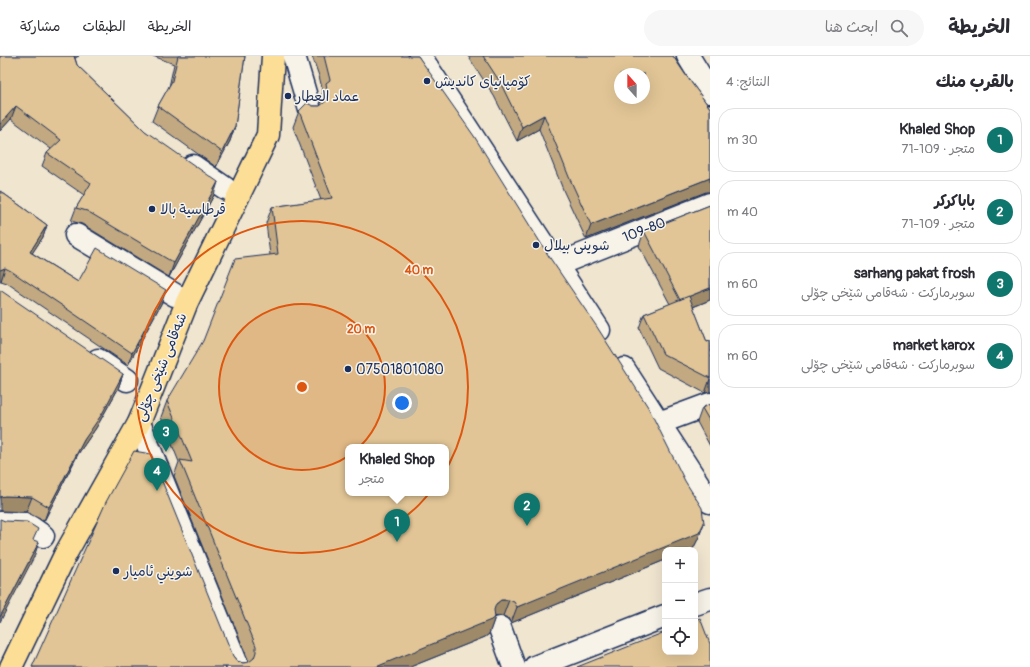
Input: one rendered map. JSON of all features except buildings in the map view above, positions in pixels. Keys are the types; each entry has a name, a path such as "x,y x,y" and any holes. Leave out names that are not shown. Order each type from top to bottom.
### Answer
{"main road":[{"name":"شەقامی شێخی چۆلی","path":"11,667 66,553 139,423 187,302 268,135 273,56"}],"street":[{"path":"294,56 310,110"},
{"path":"420,56 710,502"},
{"path":"688,56 710,92"},
{"path":"174,153 224,188"},
{"name":"109-80","path":"556,265 710,204"},
{"path":"76,235 174,295"},
{"path":"83,350 126,380"},
{"path":"659,423 710,404"},
{"path":"139,423 238,667"},
{"path":"0,523 26,524 43,536"},
{"path":"698,603 710,598"},
{"path":"535,667 662,617"},
{"path":"500,628 514,667"}],"place":[{"name":"کۆمپانیای کاندیش","path":"427,81"},
{"name":"عماد العطار","path":"288,96"},
{"name":"قرطاسية بالا","path":"152,209"},
{"name":"شوینی بیلال","path":"536,245"},
{"name":"07501801080","path":"348,369"},
{"name":"sarhang pakat frosh","path":"166,452"},
{"name":"market karox","path":"157,491"},
{"name":"باباكركر","path":"527,526"},
{"name":"Khaled Shop","path":"397,542"},
{"name":"شويني ئامیار","path":"116,571"}]}
